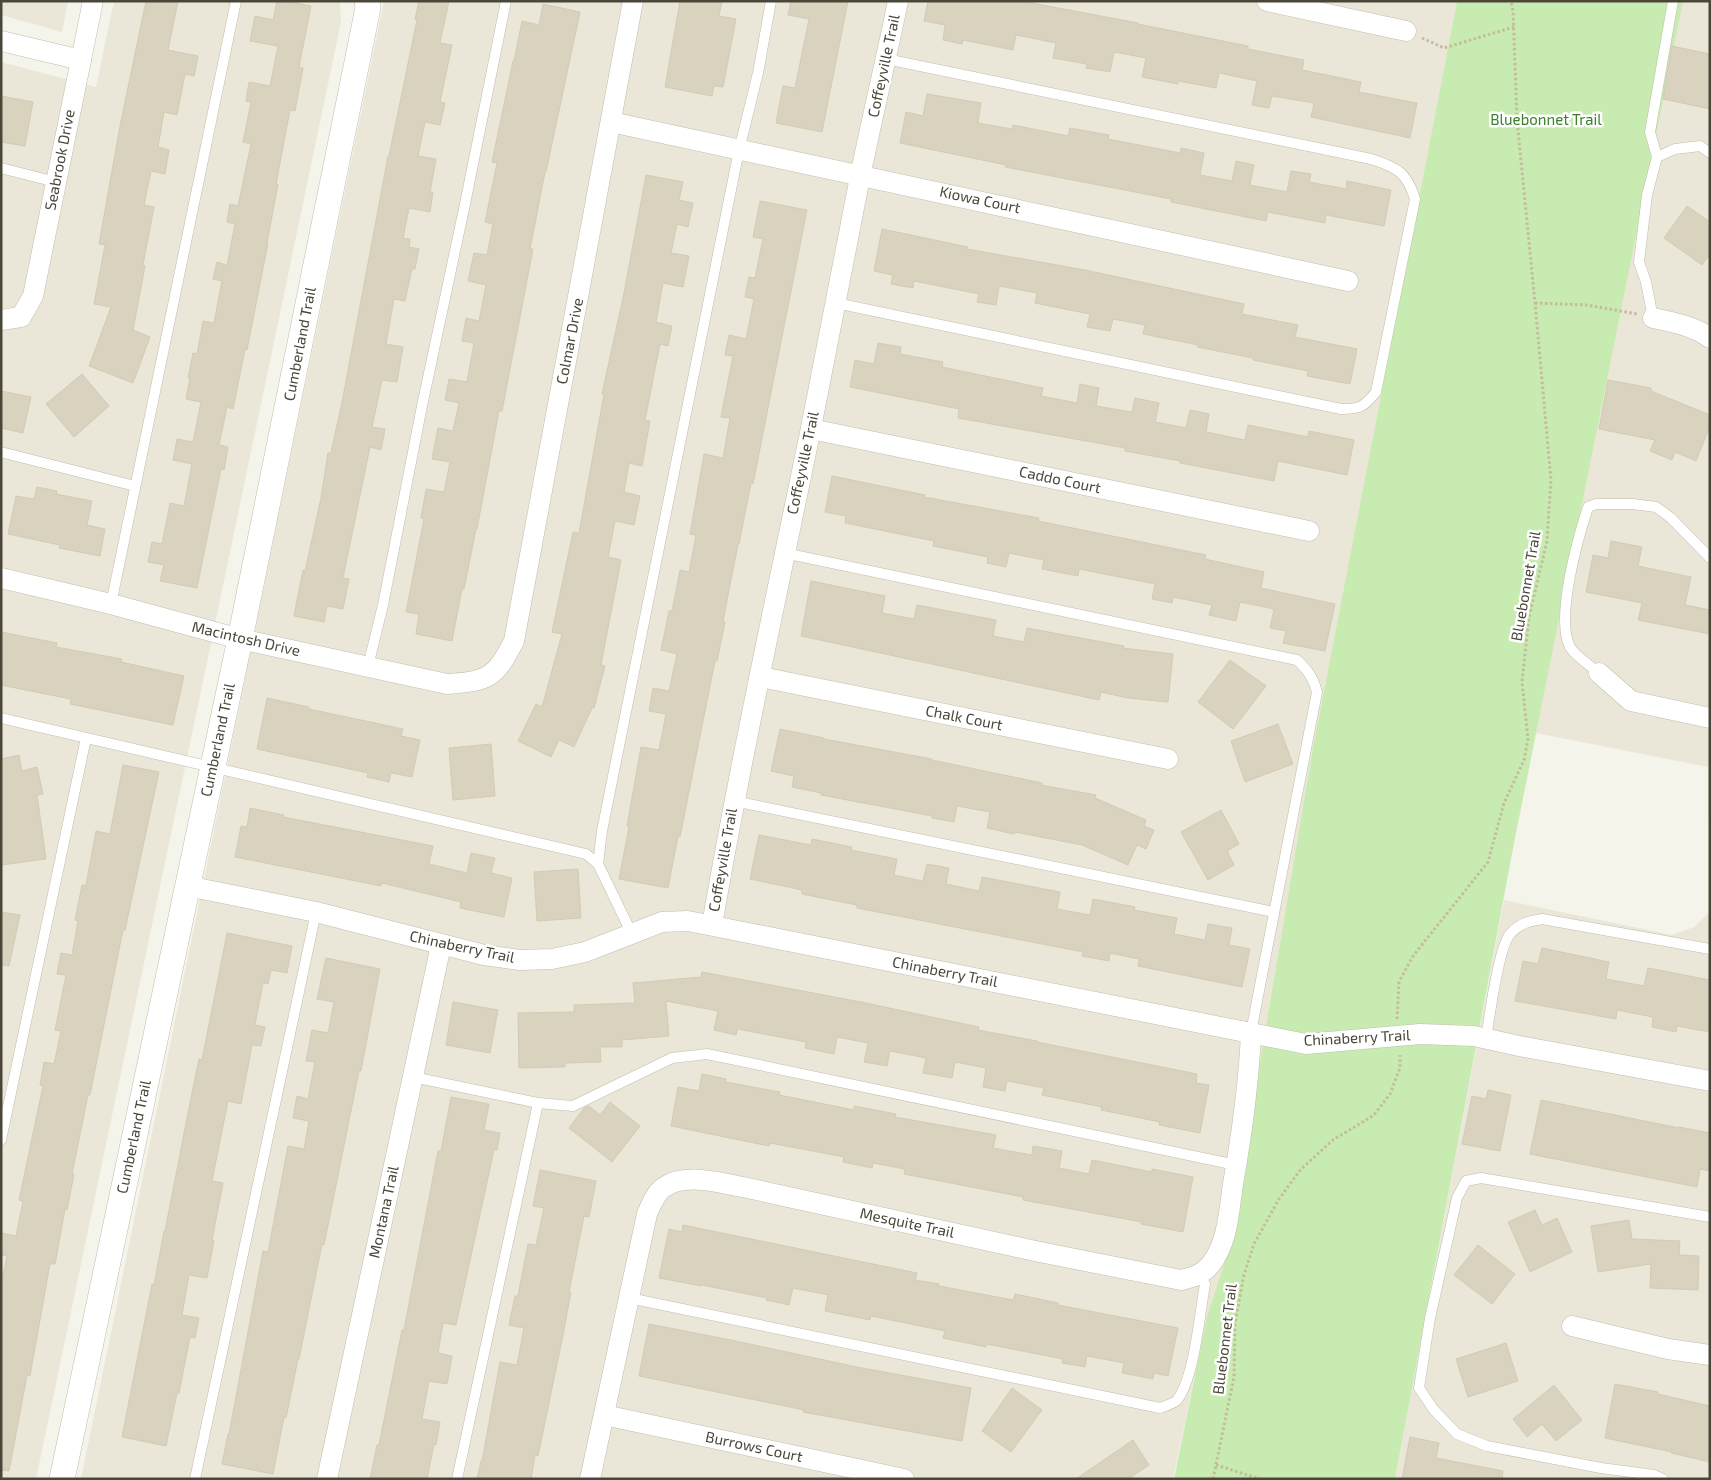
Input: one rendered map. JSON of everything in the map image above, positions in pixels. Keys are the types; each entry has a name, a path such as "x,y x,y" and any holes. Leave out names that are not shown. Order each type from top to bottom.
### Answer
{"street":[{"name":"Seabrook Drive","path":"11,318 33,296 93,1"},
{"name":"Cumberland Trail","path":"62,1479 240,639 368,8 367,1"},
{"name":"Colmar Drive","path":"492,674 502,664 514,640 633,1"},
{"name":"Coffeyville Trail","path":"712,925 734,801 761,677 784,553 898,1"},
{"path":"1267,1 1406,31"},
{"path":"1,41 80,60"},
{"name":"Kiowa Court","path":"611,122 861,174 1348,281"},
{"path":"1653,318 1694,329 1710,338"},
{"name":"Caddo Court","path":"811,429 1309,531"},
{"name":"Macintosh Drive","path":"1,578 111,604 240,639 446,684 470,682 492,674"},
{"path":"1600,673 1631,701 1710,718"},
{"name":"Chalk Court","path":"761,677 1168,759"},
{"name":"Chinaberry Trail","path":"187,886 316,912 441,945 511,959 552,959 585,952 662,922 688,921 1306,1044 1420,1034 1474,1036 1710,1081"},
{"name":"Montana Trail","path":"327,1479 441,945"},
{"path":"1199,1275 1210,1264 1224,1239 1250,1070 1251,1032"},
{"name":"Mesquite Trail","path":"590,1479 647,1214 654,1198 663,1188 678,1181 694,1180 743,1187 1040,1252 1181,1280 1199,1275"},
{"path":"1572,1326 1668,1349 1710,1355"},
{"name":"Burrows Court","path":"604,1415 904,1479"}],"lane":[{"path":"111,604 236,1"},
{"path":"368,666 383,605 506,1"},
{"path":"598,864 602,831 739,150 758,73 771,1"},
{"path":"1653,318 1646,282 1639,262 1647,195 1657,157 1650,132 1673,1"},
{"path":"836,303 1341,409 1354,409 1365,405 1376,392 1415,199 1412,187 1404,175 1392,165 1371,159 886,59"},
{"path":"1657,157 1675,149 1700,146 1710,153"},
{"path":"1,168 56,182"},
{"path":"1,452 135,486"},
{"path":"1600,673 1570,648 1565,628 1566,605 1579,535 1588,507 1596,504 1633,504 1656,507 1671,518 1710,558"},
{"path":"784,553 1297,660 1312,677 1317,692 1251,1032"},
{"path":"1,718 586,854 598,864 632,934"},
{"path":"1,1140 86,738"},
{"path":"734,801 1274,912"},
{"path":"195,1479 316,912"},
{"path":"1486,1039 1500,957 1509,934 1526,922 1542,919 1710,949"},
{"path":"413,1077 538,1103 573,1106 672,1058 707,1054 1236,1165"},
{"path":"458,1479 538,1103"},
{"path":"1663,1479 1654,1475 1601,1468 1487,1446 1457,1434 1434,1410 1419,1388 1430,1318 1457,1198 1466,1181 1481,1178 1489,1179 1710,1217"},
{"path":"629,1298 1160,1408 1175,1402 1185,1388 1191,1365 1205,1284 1199,1275"}],"path":[{"name":"Bluebonnet Trail","path":"1398,1020 1399,982 1413,956 1488,862 1504,803 1524,760 1528,739 1522,682 1529,617 1547,541 1551,480 1536,303 1517,120 1514,27 1511,1"},
{"path":"1444,48 1514,27"},
{"path":"1536,303 1587,305 1653,318"},
{"name":"Bluebonnet Trail","path":"1213,1479 1234,1377 1236,1324 1240,1294 1254,1244 1279,1199 1302,1169 1333,1140 1374,1115 1390,1094 1400,1068 1400,1049"},
{"path":"1216,1465 1260,1479"}],"shaded area":[{"path":"1,1 68,1 62,32 1,15"},
{"path":"114,1 340,1 341,22 36,1479 1,1479 1,62 96,87"},
{"path":"384,1 1457,1 1312,753 1228,1252 1207,1316 1173,1479 81,1479"},
{"path":"1679,1 1710,1 1710,880 1708,767 1536,733"},
{"path":"1504,900 1672,935 1694,927 1710,912 1710,1479 1395,1479"}],"green space":[{"name":"Bluebonnet Trail","path":"1457,1 1683,1 1514,843 1395,1479 1174,1479 1207,1316 1228,1252 1312,753"}],"building":[{"path":"146,1 178,1 168,50 198,56 194,76 185,74 177,115 164,112 158,147 169,150 165,174 151,171 144,205 154,207 133,330 150,337 133,383 89,366 111,307 94,304 105,245 99,244 120,126"},
{"path":"277,1 311,6 299,67 303,68 295,111 290,110 276,184 278,184 268,243 247,350 245,349 233,409 227,407 219,445 228,447 224,470 221,469 197,588 160,581 164,565 148,562 152,542 162,544 170,503 184,506 192,464 173,460 177,439 193,442 201,402 186,399 193,353 197,354 203,321 214,323 222,281 213,279 217,262 227,265 235,224 227,222 230,204 238,206 251,144 243,142 251,102 246,101 249,82 270,86 278,46 250,41 255,16 273,20"},
{"path":"419,1 449,1 440,43 452,45 440,102 445,103 440,125 425,122 418,156 436,159 430,192 433,192 430,212 409,208 403,238 410,239 409,247 419,249 415,269 412,269 405,301 394,299 386,344 403,347 397,382 382,380 372,427 385,429 381,450 370,447 343,578 349,579 343,609 327,606 324,622 294,616 321,498 328,453 331,453 343,397 388,156 417,20 415,19"},
{"path":"680,1 722,1 719,16 736,19 723,87 714,86 712,96 665,87"},
{"path":"791,1 848,1 822,132 776,123 783,86 795,88 809,19 788,15"},
{"path":"928,1 1021,1 1138,23 1304,60 1302,70 1361,82 1359,92 1417,103 1410,138 1311,117 1314,103 1272,96 1269,108 1252,105 1257,81 1219,73 1216,88 1178,81 1178,84 1142,77 1146,58 1114,52 1110,72 1086,68 1087,64 1053,58 1056,43 1016,35 1013,50 963,40 962,44 943,40 945,25 924,21"},
{"path":"543,4 580,12 545,172 530,249 533,249 502,411 499,411 477,529 464,589 462,589 452,641 416,634 419,614 406,612 424,519 421,518 426,489 444,492 450,462 432,459 438,428 453,431 459,403 445,400 449,379 467,382 474,343 462,341 466,318 479,321 486,285 468,281 474,253 487,255 493,224 485,222 497,163 492,162 522,21 539,25"},
{"path":"1672,46 1710,54 1710,109 1663,99"},
{"path":"927,94 981,103 978,123 1012,129 1013,125 1068,136 1070,128 1109,135 1108,139 1180,153 1181,148 1204,153 1200,175 1232,181 1236,161 1254,165 1250,185 1287,192 1291,171 1311,174 1309,182 1346,189 1347,181 1391,190 1384,226 1326,215 1325,223 1268,212 1266,221 1171,202 1171,199 1005,167 1006,165 900,143 906,112 923,116"},
{"path":"1,96 33,102 25,146 1,142"},
{"path":"646,175 683,182 679,200 693,203 688,227 677,224 671,253 689,256 683,287 663,283 656,322 672,326 668,346 660,344 645,420 650,421 642,466 629,463 624,492 640,496 634,525 615,521 608,557 621,560 601,665 605,666 594,708 592,708 574,747 559,740 551,757 518,741 536,704 542,707 562,634 552,632 573,532 579,533 604,394 602,394 624,293"},
{"path":"760,201 807,210 753,484 751,483 738,544 723,621 725,622 717,661 715,661 668,888 619,879 641,747 659,750 666,714 649,711 653,688 669,691 677,654 661,650 669,611 672,611 680,570 689,572 696,535 690,534 704,454 723,458 730,418 721,417 733,356 725,355 729,335 746,339 754,299 745,297 749,277 755,278 763,239 753,237"},
{"path":"1687,206 1710,222 1710,254 1702,265 1664,238"},
{"path":"882,229 968,247 967,249 1085,270 1244,304 1242,314 1298,325 1295,337 1357,349 1350,384 1307,376 1308,371 1143,334 1145,325 1113,319 1110,331 1087,327 1090,314 1035,303 1037,293 999,286 996,305 977,302 979,294 914,281 913,288 891,284 893,275 874,271"},
{"path":"878,343 901,347 900,354 943,362 942,367 1043,388 1041,396 1077,403 1080,384 1099,388 1096,406 1132,412 1135,398 1159,403 1155,422 1186,428 1190,410 1209,414 1206,432 1245,440 1248,425 1308,437 1309,431 1354,440 1347,475 1278,461 1274,481 1125,451 1125,448 958,418 959,409 850,387 855,360 874,364"},
{"path":"82,374 109,406 74,437 46,404"},
{"path":"1608,380 1651,388 1651,391 1710,415 1710,426 1696,461 1675,452 1672,460 1650,451 1655,440 1599,429"},
{"path":"1,391 31,397 23,433 1,428"},
{"path":"832,476 925,495 924,497 1039,518 1038,521 1206,555 1205,559 1264,572 1261,588 1335,604 1325,651 1283,643 1286,631 1270,628 1274,609 1240,602 1236,621 1209,615 1212,605 1173,597 1172,603 1152,599 1155,584 1079,569 1078,576 1042,569 1044,560 1009,553 1006,567 987,563 988,557 933,546 934,541 845,523 846,516 825,512"},
{"path":"37,487 57,491 56,494 92,501 87,525 105,529 100,556 59,548 60,545 8,534 16,496 34,499"},
{"path":"1611,541 1642,547 1638,566 1691,577 1685,605 1710,610 1710,634 1638,620 1642,603 1586,592 1593,555 1608,558"},
{"path":"811,581 885,596 882,613 914,619 917,605 996,620 993,636 1024,642 1027,628 1124,646 1123,648 1173,654 1168,702 1128,698 1101,692 1099,700 801,636"},
{"path":"1,632 57,643 56,647 122,659 121,662 184,676 173,725 70,704 71,699 1,685"},
{"path":"1230,660 1266,686 1233,729 1198,702"},
{"path":"267,698 403,729 401,736 420,740 412,777 391,773 389,782 367,777 368,773 257,749"},
{"path":"1278,724 1293,764 1245,782 1231,741"},
{"path":"780,729 932,759 1042,783 1041,785 1096,795 1095,798 1146,820 1144,826 1154,830 1146,849 1137,845 1128,865 1082,845 987,828 990,812 957,806 954,822 932,818 932,816 821,795 821,793 792,787 794,776 771,771"},
{"path":"491,744 495,796 453,800 449,748"},
{"path":"19,755 22,771 37,767 43,794 37,795 46,859 1,865 1,759"},
{"path":"123,765 159,772 125,930 123,930 90,1095 88,1095 72,1174 74,1174 67,1210 65,1209 55,1264 50,1264 30,1376 27,1375 9,1471 1,1470 1,1285 7,1256 1,1255 1,1233 16,1236 23,1201 19,1200 43,1086 40,1085 44,1062 54,1064 61,1031 55,1030 66,975 57,974 61,953 72,955 78,921 75,920 82,885 86,885 96,831 110,834"},
{"path":"250,808 284,815 283,817 433,846 429,864 467,873 471,853 495,858 491,873 512,878 504,917 460,908 461,902 382,883 381,886 235,857 241,826 247,827"},
{"path":"1221,810 1239,844 1227,851 1234,865 1208,880 1181,832"},
{"path":"759,835 811,845 812,839 852,847 851,850 897,859 894,875 923,881 927,864 949,868 946,884 979,891 982,877 1060,892 1057,909 1090,915 1093,899 1135,907 1134,910 1177,918 1174,934 1205,940 1208,924 1232,928 1229,945 1250,949 1242,987 1138,966 1139,959 1110,953 1109,961 1082,956 1083,952 857,908 857,905 802,894 802,890 750,879"},
{"path":"578,869 581,918 537,921 534,872"},
{"path":"1,912 20,915 9,966 1,965"},
{"path":"227,933 292,946 287,973 271,970 268,984 263,983 255,1025 265,1027 261,1046 252,1045 241,1104 228,1101 212,1181 223,1183 212,1240 214,1241 207,1278 189,1275 182,1315 199,1318 195,1338 190,1337 166,1446 122,1437 152,1284 154,1285 199,1059 202,1060"},
{"path":"1542,948 1609,962 1606,979 1644,986 1648,968 1710,980 1710,1032 1677,1026 1676,1032 1652,1027 1653,1017 1617,1010 1616,1019 1515,1001 1523,961 1538,964"},
{"path":"326,958 380,969 361,1071 359,1071 324,1245 322,1244 273,1474 222,1464 263,1251 268,1252 288,1146 304,1149 309,1121 293,1118 297,1096 308,1099 315,1062 306,1061 312,1030 328,1033 334,1002 317,999"},
{"path":"702,972 861,1002 979,1027 978,1030 1197,1074 1196,1083 1209,1085 1200,1133 1159,1125 1160,1122 1101,1110 1102,1107 1042,1095 1044,1088 1007,1081 1005,1091 983,1087 986,1068 955,1062 952,1078 923,1073 926,1058 890,1051 887,1066 864,1062 868,1043 837,1037 834,1054 805,1048 806,1042 737,1029 736,1035 714,1030 718,1011 666,1001 669,1036 622,1040 622,1047 600,1047 601,1062 565,1063 565,1067 519,1068 518,1013 574,1012 574,1005 635,1003 633,983 701,977"},
{"path":"453,1002 498,1010 490,1053 446,1045"},
{"path":"702,1074 726,1079 726,1082 780,1092 779,1095 854,1110 854,1106 896,1114 895,1117 996,1135 993,1148 1032,1155 1033,1146 1062,1151 1059,1168 1089,1174 1092,1160 1152,1172 1152,1169 1193,1177 1183,1232 1141,1224 1142,1222 1023,1200 1023,1197 904,1174 905,1169 873,1163 872,1168 843,1162 844,1157 770,1143 769,1146 671,1126 678,1087 699,1091"},
{"path":"1488,1090 1511,1095 1500,1151 1462,1144 1472,1096 1486,1099"},
{"path":"451,1097 489,1104 484,1130 500,1133 497,1150 494,1150 456,1325 443,1323 438,1353 452,1356 447,1384 429,1381 422,1419 440,1422 436,1445 434,1444 427,1479 370,1479 377,1445 379,1445 402,1330 404,1330 438,1151 441,1151"},
{"path":"1541,1100 1710,1133 1710,1171 1700,1169 1697,1187 1530,1154"},
{"path":"610,1102 640,1126 612,1162 569,1128 584,1108 589,1106 600,1115"},
{"path":"540,1170 596,1181 589,1217 584,1216 569,1292 571,1292 563,1335 538,1456 535,1455 531,1479 477,1479 500,1362 517,1365 524,1328 509,1325 515,1296 518,1296 528,1244 536,1245 544,1208 533,1206"},
{"path":"1535,1210 1542,1225 1557,1218 1572,1252 1530,1272 1508,1222"},
{"path":"1629,1220 1632,1239 1680,1241 1679,1255 1699,1256 1698,1290 1650,1288 1651,1264 1598,1272 1591,1226"},
{"path":"683,1225 917,1273 915,1280 939,1284 939,1286 1013,1300 1015,1294 1058,1303 1058,1305 1178,1328 1168,1376 1154,1373 1153,1379 1122,1373 1124,1363 1087,1356 1085,1367 1062,1363 1063,1359 986,1344 986,1347 943,1338 945,1331 871,1316 870,1320 825,1311 828,1295 793,1288 789,1305 766,1300 767,1298 659,1278 669,1229 682,1232"},
{"path":"1478,1245 1515,1274 1492,1304 1454,1275"},
{"path":"649,1324 857,1367 971,1388 962,1441 803,1412 804,1410 639,1376"},
{"path":"1506,1343 1518,1381 1468,1397 1456,1359"},
{"path":"1615,1384 1658,1392 1658,1394 1710,1406 1710,1462 1605,1438"},
{"path":"1554,1385 1582,1420 1556,1441 1542,1424 1527,1437 1513,1419"},
{"path":"1012,1388 1042,1410 1011,1452 982,1431"},
{"path":"1410,1437 1439,1443 1436,1458 1503,1471 1502,1479 1402,1479"},
{"path":"1133,1440 1149,1465 1128,1479 1076,1479"}]}
